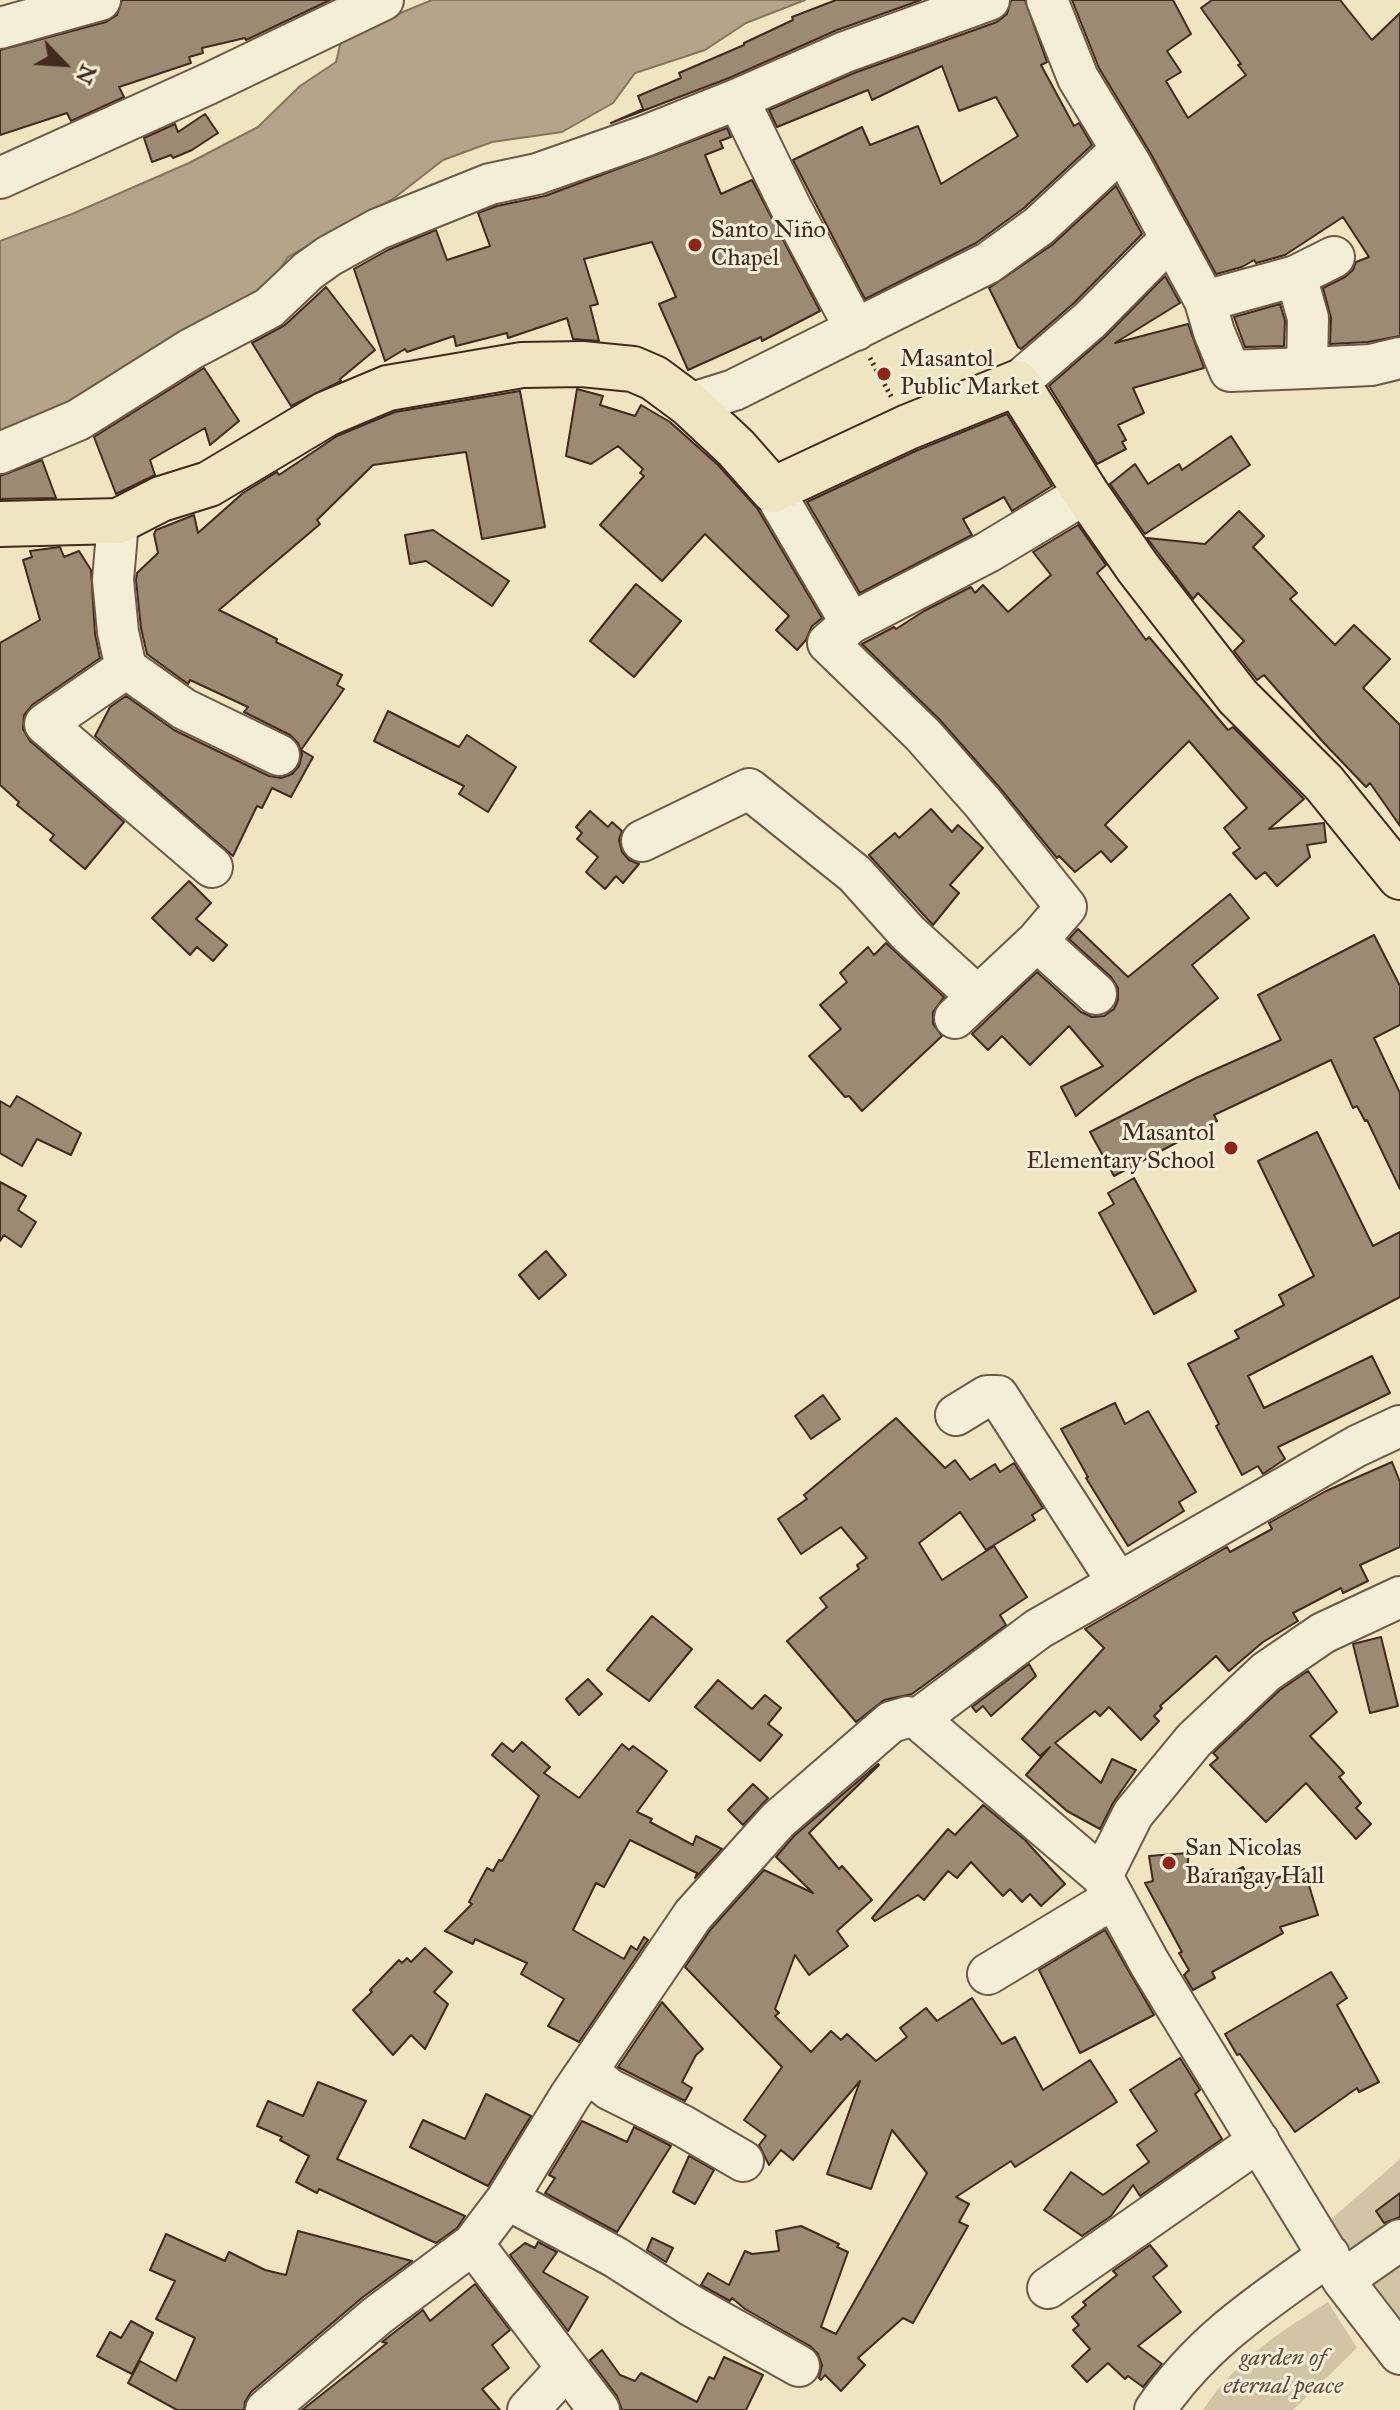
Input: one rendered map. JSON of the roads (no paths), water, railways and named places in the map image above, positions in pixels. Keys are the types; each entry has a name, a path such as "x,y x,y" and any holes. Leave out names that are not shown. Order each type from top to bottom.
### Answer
{"main road":[{"path":"0,524 118,521 161,499 209,484 326,414 388,388 522,365 582,364 633,369 654,378 689,404 736,448 773,490 908,427 1017,383 1086,493 1138,568 1238,697 1324,783 1400,877"}],"street":[{"path":"0,28 100,0"},
{"path":"0,178 208,84 383,0"},
{"path":"0,453 78,420 191,349 269,308 308,271 378,229 490,184 537,174 594,154 738,99 845,52 989,0"},
{"path":"1047,0 1078,78 1205,301 1230,371 1371,365 1400,358"},
{"path":"738,99 856,330"},
{"path":"689,404 734,390 988,263 1039,226 1121,150"},
{"path":"1017,383 1090,320 1171,238"},
{"path":"1205,301 1296,276 1334,257"},
{"path":"1296,276 1308,318 1307,368"},
{"path":"773,490 851,623"},
{"path":"642,841 749,789 855,874 908,933 966,1007 1037,941 1066,907 983,803 923,735 828,643 851,623 988,552 1086,493"},
{"path":"118,521 113,580 118,632 126,668 184,709 279,755"},
{"path":"126,668 45,724 212,867"},
{"path":"1037,941 1096,994"},
{"path":"956,1415 987,1396 998,1396 1117,1581"},
{"path":"918,1719 1038,1629 1357,1446 1400,1426"},
{"path":"988,1974 1108,1887 1133,1814 1194,1740 1266,1672 1323,1633 1400,1597"},
{"path":"266,2410 378,2315 473,2244 507,2199 587,2071 693,1915 778,1820 891,1722 908,1717 918,1719 1108,1887 1150,1964 1336,2268 1400,2354"},
{"path":"587,2071 609,2089 683,2126 743,2161"},
{"path":"1048,2288 1259,2141"},
{"path":"507,2199 615,2257 690,2305 799,2366"},
{"path":"1155,2410 1176,2379 1226,2329 1336,2268 1400,2240"},
{"path":"473,2244 599,2410"},
{"path":"528,2410 566,2369"}],"place":[{"name":"Santo Niño Chapel","path":"695,245"},
{"name":"Masantol Public Market","path":"884,374"},
{"name":"Masantol Elementary School","path":"1231,1148"},
{"name":"San Nicolas Barangay Hall","path":"1169,1863"}],"park label":[{"name":"garden of eternal peace","path":"1283,2373"}]}
